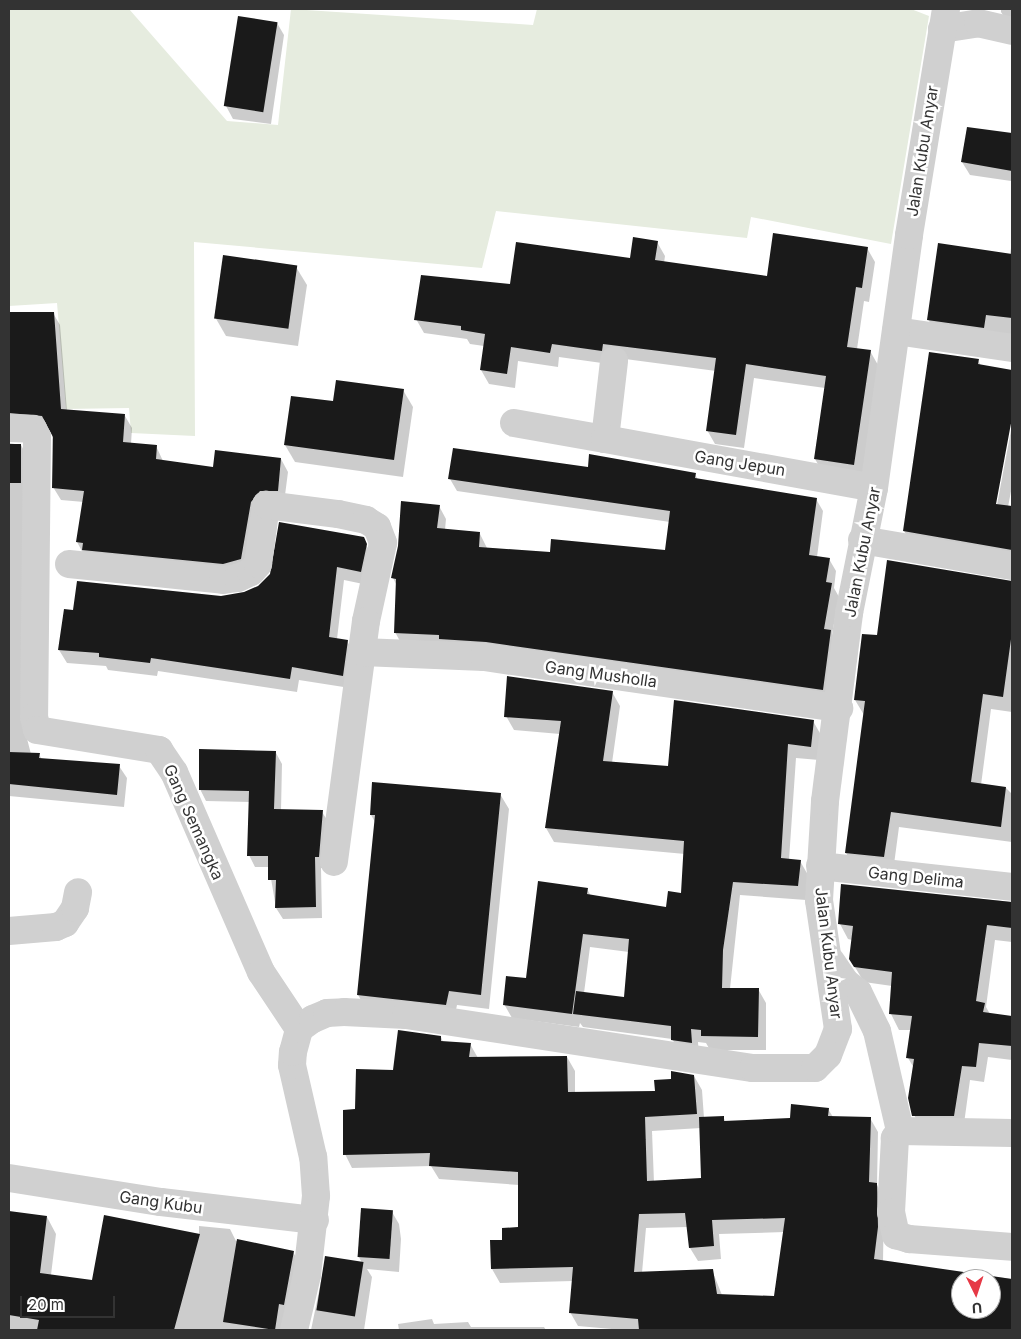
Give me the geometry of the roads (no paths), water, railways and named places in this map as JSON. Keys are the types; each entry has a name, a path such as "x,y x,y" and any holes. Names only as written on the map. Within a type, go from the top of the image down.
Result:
{"street":[{"path":"944,19 978,23 1012,31"},
{"name":"Jalan Kubu Anyar","path":"299,1029 327,1013 406,1015 724,1064 807,1069 816,1068 828,1055 838,1029 836,998 827,956 819,900 825,801 849,614 862,540 874,488 944,19"},
{"path":"896,331 1012,348"},
{"path":"605,439 614,361"},
{"name":"Gang Jepun","path":"514,423 874,488"},
{"name":"Gang Semangka","path":"9,428 33,429 36,432 34,717 37,730 159,750 174,772 261,972 299,1029"},
{"path":"69,564 224,580 251,572 258,564 266,505 366,520 377,527 383,543 362,652 334,862"},
{"path":"862,540 1012,566"},
{"name":"Gang Musholla","path":"362,652 484,657 838,708"},
{"name":"Gang Delima","path":"820,866 1012,887"},
{"path":"9,931 65,923 75,908 78,892"},
{"path":"827,956 867,1006 877,1031 900,1131 895,1138 890,1212 896,1235 909,1240 1012,1248"},
{"path":"294,1330 315,1220 313,1157 292,1065 299,1029"},
{"path":"900,1131 1012,1133"},
{"name":"Gang Kubu","path":"9,1178 161,1202 315,1220"}]}
